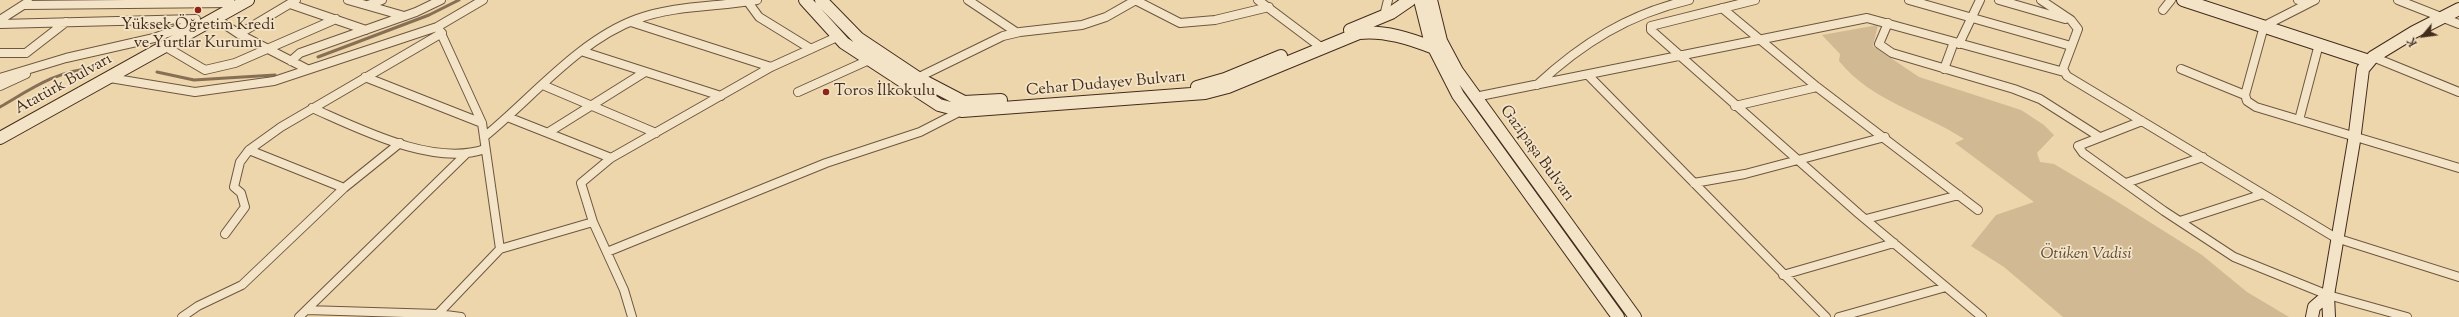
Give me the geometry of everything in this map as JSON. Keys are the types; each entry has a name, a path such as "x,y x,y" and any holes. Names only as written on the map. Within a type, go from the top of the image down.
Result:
{"street":[{"path":"0,20 30,0"},
{"name":"Atatürk Bulvarı","path":"0,138 248,0"},
{"path":"348,0 404,16"},
{"path":"368,5 382,0"},
{"path":"291,61 300,53 404,16 441,0"},
{"path":"225,234 245,207 240,193 234,187 240,162 249,150 281,127 365,77 483,0"},
{"path":"484,137 510,118 584,52 611,31 657,13 757,0"},
{"name":"Cehar Dudayev Bulvarı","path":"805,0 837,36 869,60 939,105 962,111 1205,93 1228,87 1384,16 1410,0"},
{"name":"Cehar Dudayev Bulvarı","path":"821,0 858,38 918,78 964,102 1199,86 1225,79 1318,45 1367,32 1414,39 1434,48"},
{"path":"968,0 1010,26 1016,32"},
{"path":"905,84 1016,32 1072,28 1093,23 1136,0 1180,23 1215,20 1269,7"},
{"path":"1258,0 1318,45"},
{"path":"1384,16 1388,0"},
{"name":"Gazipaşa Bulvarı","path":"1420,0 1434,48 1458,95 1618,317"},
{"name":"Gazipaşa Bulvarı","path":"1431,0 1441,41 1457,71 1634,317"},
{"path":"1537,85 1558,64 1593,37 1628,18 1673,3 1689,0"},
{"path":"1748,0 1651,26 1651,30 1734,106 1800,160 1866,219 1982,317"},
{"path":"1909,0 2071,46"},
{"path":"1944,69 1980,0"},
{"path":"1999,0 2071,20"},
{"path":"2040,0 2071,20 2078,29 2063,69 2064,72"},
{"path":"2163,10 2171,0"},
{"path":"2183,0 2319,44 2371,59 2459,92"},
{"path":"2298,0 2312,2"},
{"path":"2398,0 2459,24"},
{"path":"24,5 234,2"},
{"name":"Atatürk Bulvarı","path":"0,129 234,2"},
{"path":"239,34 293,2 336,20 366,30"},
{"path":"748,2 759,17 811,49"},
{"path":"2312,2 2264,26 2245,95 2247,101 2256,106 2299,120 2459,168"},
{"path":"1722,8 1817,87 1885,137 1978,210"},
{"path":"2329,317 2328,295 2336,238 2355,136 2360,84 2363,69 2371,59 2414,32 2459,10"},
{"path":"215,18 239,34 307,69"},
{"path":"1475,97 1867,18 2064,72 2067,76 2086,89 2203,157 2336,238 2459,277"},
{"path":"0,24 199,20"},
{"path":"0,78 66,58 154,38 199,20"},
{"path":"166,47 205,70 235,63 336,20"},
{"path":"0,54 26,53 66,22"},
{"path":"631,22 771,67"},
{"path":"1888,23 1879,44 1881,47 1892,53 2040,99 2098,136"},
{"path":"110,78 195,92 241,87 274,81 307,69 439,30"},
{"path":"439,30 482,123 500,249"},
{"path":"632,317 624,290 593,222 581,183 611,158 771,67 837,36"},
{"path":"2299,120 2319,44"},
{"path":"584,52 721,96"},
{"path":"798,92 869,60"},
{"path":"0,86 39,67"},
{"path":"2181,69 2202,80 2245,95"},
{"path":"549,132 645,72"},
{"path":"1588,75 1783,275 1826,317"},
{"path":"365,77 482,123"},
{"path":"545,86 656,133"},
{"path":"1734,106 1817,87"},
{"path":"607,252 732,203 826,163 920,132 962,111 975,102"},
{"path":"312,108 383,139 466,154 485,149"},
{"path":"510,118 549,132 611,158"},
{"path":"2142,121 2098,136 2078,146 2083,153 2180,221 2234,256 2328,295 2407,317"},
{"path":"1694,183 1745,174 1885,137"},
{"path":"182,317 198,306 242,285 344,188 400,143"},
{"path":"249,150 344,188"},
{"path":"299,317 466,154"},
{"path":"2126,183 2203,157"},
{"path":"2180,221 2263,194"},
{"path":"1866,219 1959,195"},
{"path":"437,315 500,249 593,222"},
{"path":"1783,275 1894,243"},
{"path":"1839,317 1946,287"},
{"path":"2312,317 2314,307 2328,295"},
{"path":"307,310 461,317"}],"green space":[{"name":"Ötüken Vadisi","path":"1878,25 1873,46 1919,77 2021,110 2044,125 2054,135 2037,153 2040,162 2054,164 2113,199 2202,255 2247,292 2289,317 2063,317 2004,267 1971,246 1996,215 2034,202 1955,143 1964,139 1932,121 1882,97 1867,87 1852,75 1839,61 1840,54 1822,35"}],"waterway":[{"path":"318,57 429,15 459,0"},
{"path":"0,107 43,82 66,73 91,69"},
{"path":"157,72 194,80 275,75"}],"place":[{"name":"Yüksek Öğretim Kredi ve Yurtlar Kurumu","path":"198,10"},
{"name":"Toros İlkokulu","path":"826,92"}]}
